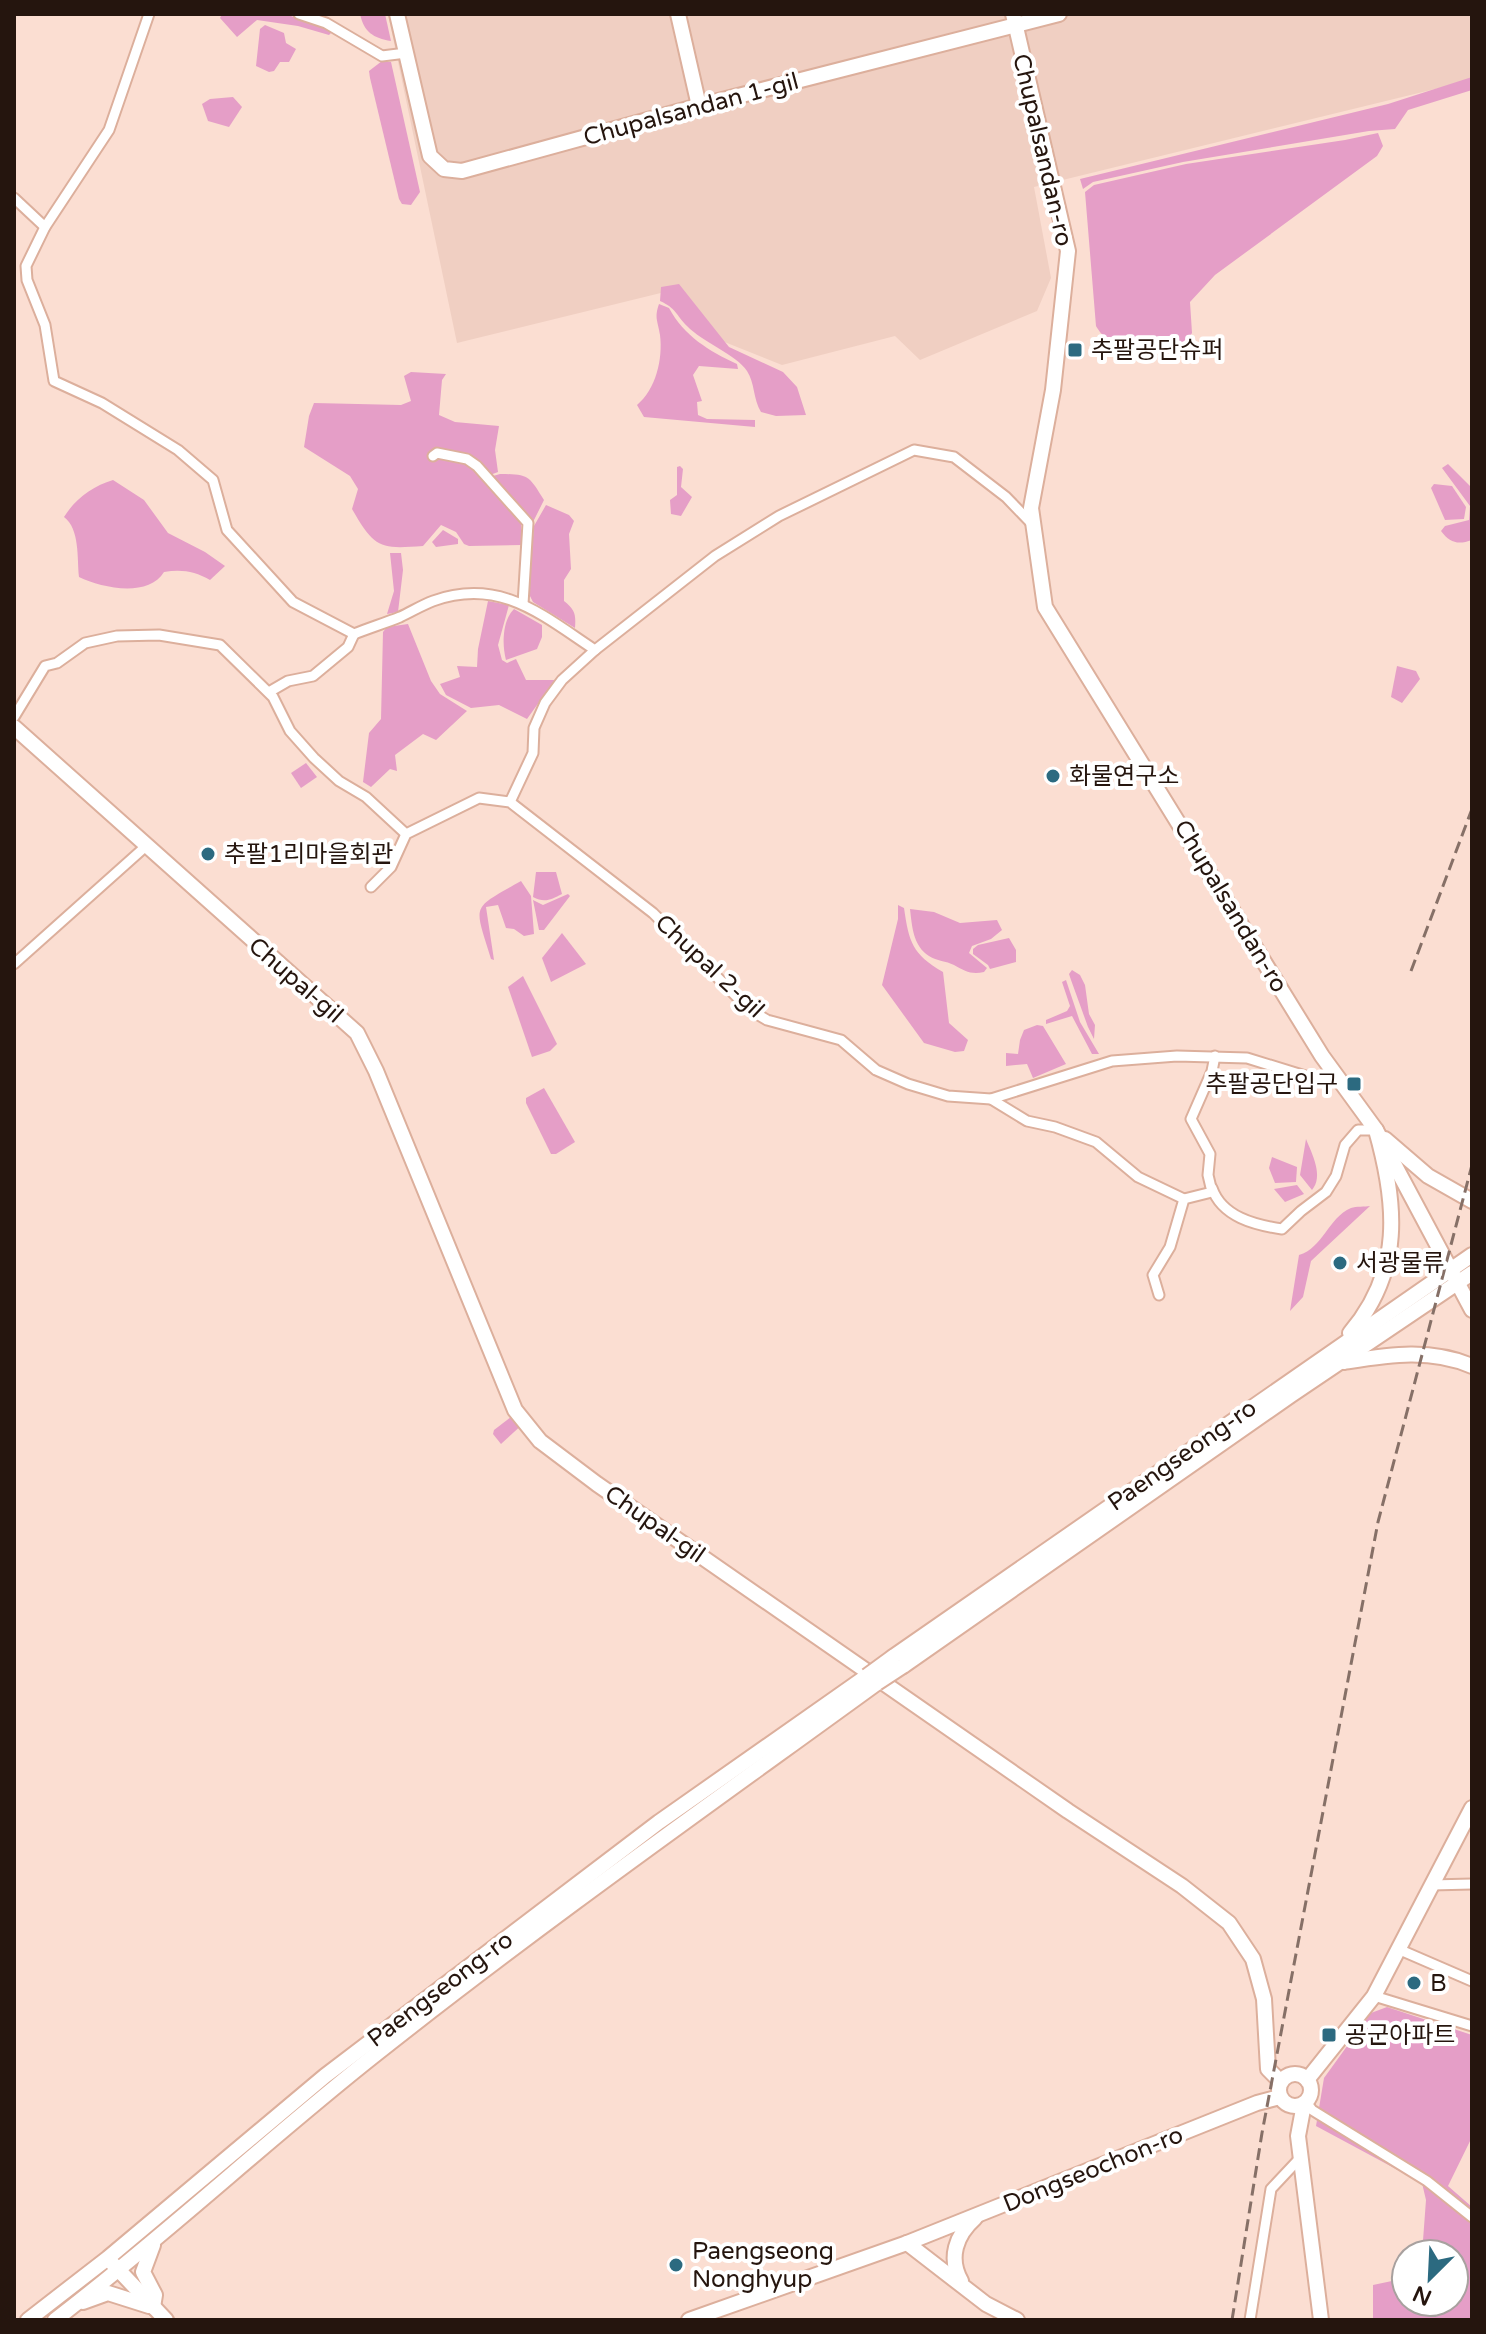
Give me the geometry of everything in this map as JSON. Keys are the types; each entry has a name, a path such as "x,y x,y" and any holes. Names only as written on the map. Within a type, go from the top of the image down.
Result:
{"main road":[{"name":"Chupalsandan 1-gil","path":"397,14 430,156 444,169 462,171 1014,19 1059,14"},
{"path":"678,14 699,106"},
{"name":"Chupalsandan-ro","path":"1014,19 1068,251 1053,390 1031,508 1045,607 1337,1076 1376,1130 1472,1310"},
{"name":"Chupal-gil","path":"14,727 357,1033 376,1071 515,1410 540,1441 730,1577 1182,1886 1229,1923 1253,1959 1264,1999 1268,2069 1281,2090"},
{"path":"1376,1130 1428,1176 1472,1201"},
{"path":"1339,1346 1376,1296 1390,1249 1391,1198 1376,1130"},
{"name":"Paengseong-ro","path":"898,1662 1340,1363 1453,1278 1472,1255"},
{"name":"Paengseong-ro","path":"898,1662 1339,1346 1453,1278 1472,1273"},
{"path":"1340,1363 1417,1353 1442,1356 1472,1366"},
{"path":"872,1680 898,1662"},
{"name":"Paengseong-ro","path":"55,2320 155,2241 386,2046 872,1680"},
{"name":"Paengseong-ro","path":"28,2320 108,2258 325,2076 659,1822 872,1680"},
{"path":"1307,2080 1374,1996 1472,1808"},
{"path":"1305,2103 1290,2106 1281,2090 1286,2076 1295,2074 1307,2080 1312,2089 1305,2103 1298,2136 1321,2320"},
{"name":"Dongseochon-ro","path":"689,2320 907,2243 1257,2103 1281,2090"},
{"path":"966,2288 954,2268 955,2251 970,2222 978,2215"},
{"path":"153,2307 155,2295 143,2272 155,2241"},
{"path":"907,2243 986,2304 1017,2320"},
{"path":"108,2258 166,2320"},
{"path":"81,2300 85,2303 102,2293 115,2294 153,2307"}],"street":[{"path":"149,14 109,130 45,227 26,266 27,280 45,325 54,381 102,403 178,450 202,470 213,480 227,530 293,602 354,634"},
{"path":"299,14 326,23 382,56 406,53"},
{"path":"14,198 45,227"},
{"path":"371,887 391,867 406,834 479,798 510,802 533,753 534,728 545,703 562,680 595,650 715,556 779,516 914,450 954,457 1006,497 1033,525"},
{"path":"433,456 437,453 467,459 477,466 528,523 523,604"},
{"path":"269,692 288,681 313,676 348,647 354,634 433,601 469,592 498,594 523,604 595,650"},
{"path":"14,717 45,666 57,663 85,643 117,636 159,635 220,645 269,692 290,731 314,758 339,781 366,797 406,834"},
{"name":"Chupal 2-gil","path":"510,802 653,913 750,1010 767,1020 841,1040 876,1070 908,1084 948,1096 991,1099 1112,1061 1215,1056 1247,1058 1312,1078 1337,1076"},
{"path":"14,964 145,847"},
{"path":"1215,1056 1201,1102 1191,1119 1210,1154 1208,1175 1215,1197 1226,1209 1257,1225 1282,1229 1326,1192 1336,1176 1345,1145 1358,1130 1376,1130"},
{"path":"991,1099 1027,1121 1055,1127 1096,1142 1138,1177 1184,1199 1212,1192 1211,1185"},
{"path":"1159,1295 1153,1275 1170,1247 1184,1199"},
{"path":"1431,1885 1472,1884"},
{"path":"1398,1949 1472,1981"},
{"path":"1374,1996 1469,2026 1472,2015"},
{"path":"1305,2103 1427,2181 1472,2217"},
{"path":"1250,2320 1271,2189 1301,2157"}],"shaded area":[{"path":"222,14 285,14 327,28 331,33 257,20 237,37 220,18"},
{"path":"360,14 385,14 391,41 370,33"},
{"path":"388,14 1472,14 1472,80 1034,187 1051,278 1037,311 920,360 895,336 782,365 722,341 677,289 457,343"},
{"path":"265,25 284,33 286,43 296,49 289,62 280,62 274,71 269,72 256,66 260,29"},
{"path":"382,61 391,62 420,192 411,205 402,204 399,199 370,78 369,71"},
{"path":"1472,77 1472,90 1408,110 1395,129 1183,162 1093,182 1083,189 1080,179 1388,104"},
{"path":"233,97 242,107 229,127 208,121 202,104 210,99"},
{"path":"1378,133 1383,146 1377,156 1215,275 1190,302 1192,333 1184,346 1121,342 1111,340 1098,330 1085,192 1094,185 1186,164"},
{"path":"679,284 729,347 783,372 797,387 806,415 776,416 761,412 750,376 742,365 693,332 673,309 660,301 661,287"},
{"path":"659,304 669,308 682,327 698,342 737,364 738,369 699,366 693,375 702,401 697,402 698,415 707,419 755,420 755,427 644,417 637,405 649,391 659,363"},
{"path":"411,372 446,374 442,380 439,415 455,422 499,426 495,450 498,472 490,475 488,481 521,524 521,545 469,546 456,532 441,525 423,546 380,544 367,532 352,509 358,489 350,476 304,447 314,403 401,405 411,401 404,376"},
{"path":"1448,464 1472,488 1472,540 1467,542 1458,543 1441,531 1445,526 1469,520 1470,506 1442,468"},
{"path":"677,467 683,469 681,487 692,497 681,516 671,514 670,500 677,495"},
{"path":"493,476 523,476 535,486 544,500 533,522"},
{"path":"113,480 144,500 168,533 225,566 210,580 193,573 170,571 136,588 100,585 79,577 75,536 64,517 85,494"},
{"path":"1434,484 1452,486 1466,507 1464,519 1445,520 1431,488"},
{"path":"546,505 569,515 574,521 569,534 571,569 564,580 564,601 574,613 575,628 533,602 528,592 534,526"},
{"path":"443,530 458,539 458,544 436,547 432,542"},
{"path":"390,553 401,553 403,570 398,612 387,614 394,591"},
{"path":"488,601 509,605 498,645 502,660 507,663 516,659 526,680 555,680 527,719 499,705 471,708 446,695 440,684 460,677 457,666 477,667"},
{"path":"514,609 542,625 542,637 537,649 506,660 504,633"},
{"path":"408,624 431,681 440,694 467,711 436,740 423,734 395,755 397,771 390,769 371,787 363,782 369,733 381,719 383,632 387,627"},
{"path":"1397,666 1416,671 1420,679 1402,703 1391,697"},
{"path":"306,763 317,777 301,788 291,773"},
{"path":"536,872 556,872 562,894 548,900 533,897"},
{"path":"521,881 531,896 534,934 524,936 506,928 498,905 486,907 494,960 491,959 481,927 480,910 492,898"},
{"path":"568,894 570,896 544,930 539,930 533,900 543,905"},
{"path":"898,905 904,908 908,930 918,953 943,972 949,1023 968,1040 964,1051 955,1052 924,1043 882,985 898,919"},
{"path":"910,909 934,912 960,923 997,920 1002,930 991,939 972,946 969,953 987,968 984,972 968,972 924,952 914,935"},
{"path":"562,933 586,964 551,982 542,958"},
{"path":"1009,938 1016,950 1016,962 990,969 973,954 973,949 978,945"},
{"path":"1072,970 1080,975 1085,985 1089,1014 1095,1025 1094,1039 1069,974"},
{"path":"523,976 557,1044 550,1051 532,1057 508,987"},
{"path":"1066,980 1080,1022 1099,1054 1092,1054 1072,1016 1046,1024 1046,1020 1067,1011 1070,1006 1062,982"},
{"path":"1043,1026 1066,1064 1033,1078 1027,1064 1006,1066 1006,1053 1018,1054 1024,1030"},
{"path":"544,1088 575,1142 556,1154 551,1154 526,1103 526,1098"},
{"path":"1306,1139 1317,1172 1312,1190 1300,1175"},
{"path":"1272,1157 1297,1167 1296,1182 1275,1183 1269,1168"},
{"path":"1297,1185 1304,1194 1285,1202 1274,1189"},
{"path":"1370,1206 1311,1261 1303,1297 1290,1311 1299,1255 1314,1246 1343,1213 1353,1207"},
{"path":"516,1413 524,1423 501,1444 493,1434 494,1430"},
{"path":"1387,2007 1472,2035 1472,2137 1448,2186 1472,2207 1472,2320 1373,2320 1373,2285 1390,2281 1390,2318 1470,2318 1470,2238 1423,2238 1426,2200 1422,2183 1316,2126 1324,2078 1371,2013"}],"railway":[{"path":"1411,971 1472,809"},
{"path":"1232,2320 1262,2133 1378,1522 1472,1165"}],"place":[{"name":"추팔공단슈퍼","path":"1075,350"},
{"name":"화물연구소","path":"1053,776"},
{"name":"추팔1리마을회관","path":"208,854"},
{"name":"추팔공단입구","path":"1354,1084"},
{"name":"서광물류","path":"1340,1263"},
{"name":"B","path":"1414,1983"},
{"name":"공군아파트","path":"1329,2035"},
{"name":"Paengseong Nonghyup","path":"676,2265"}]}
